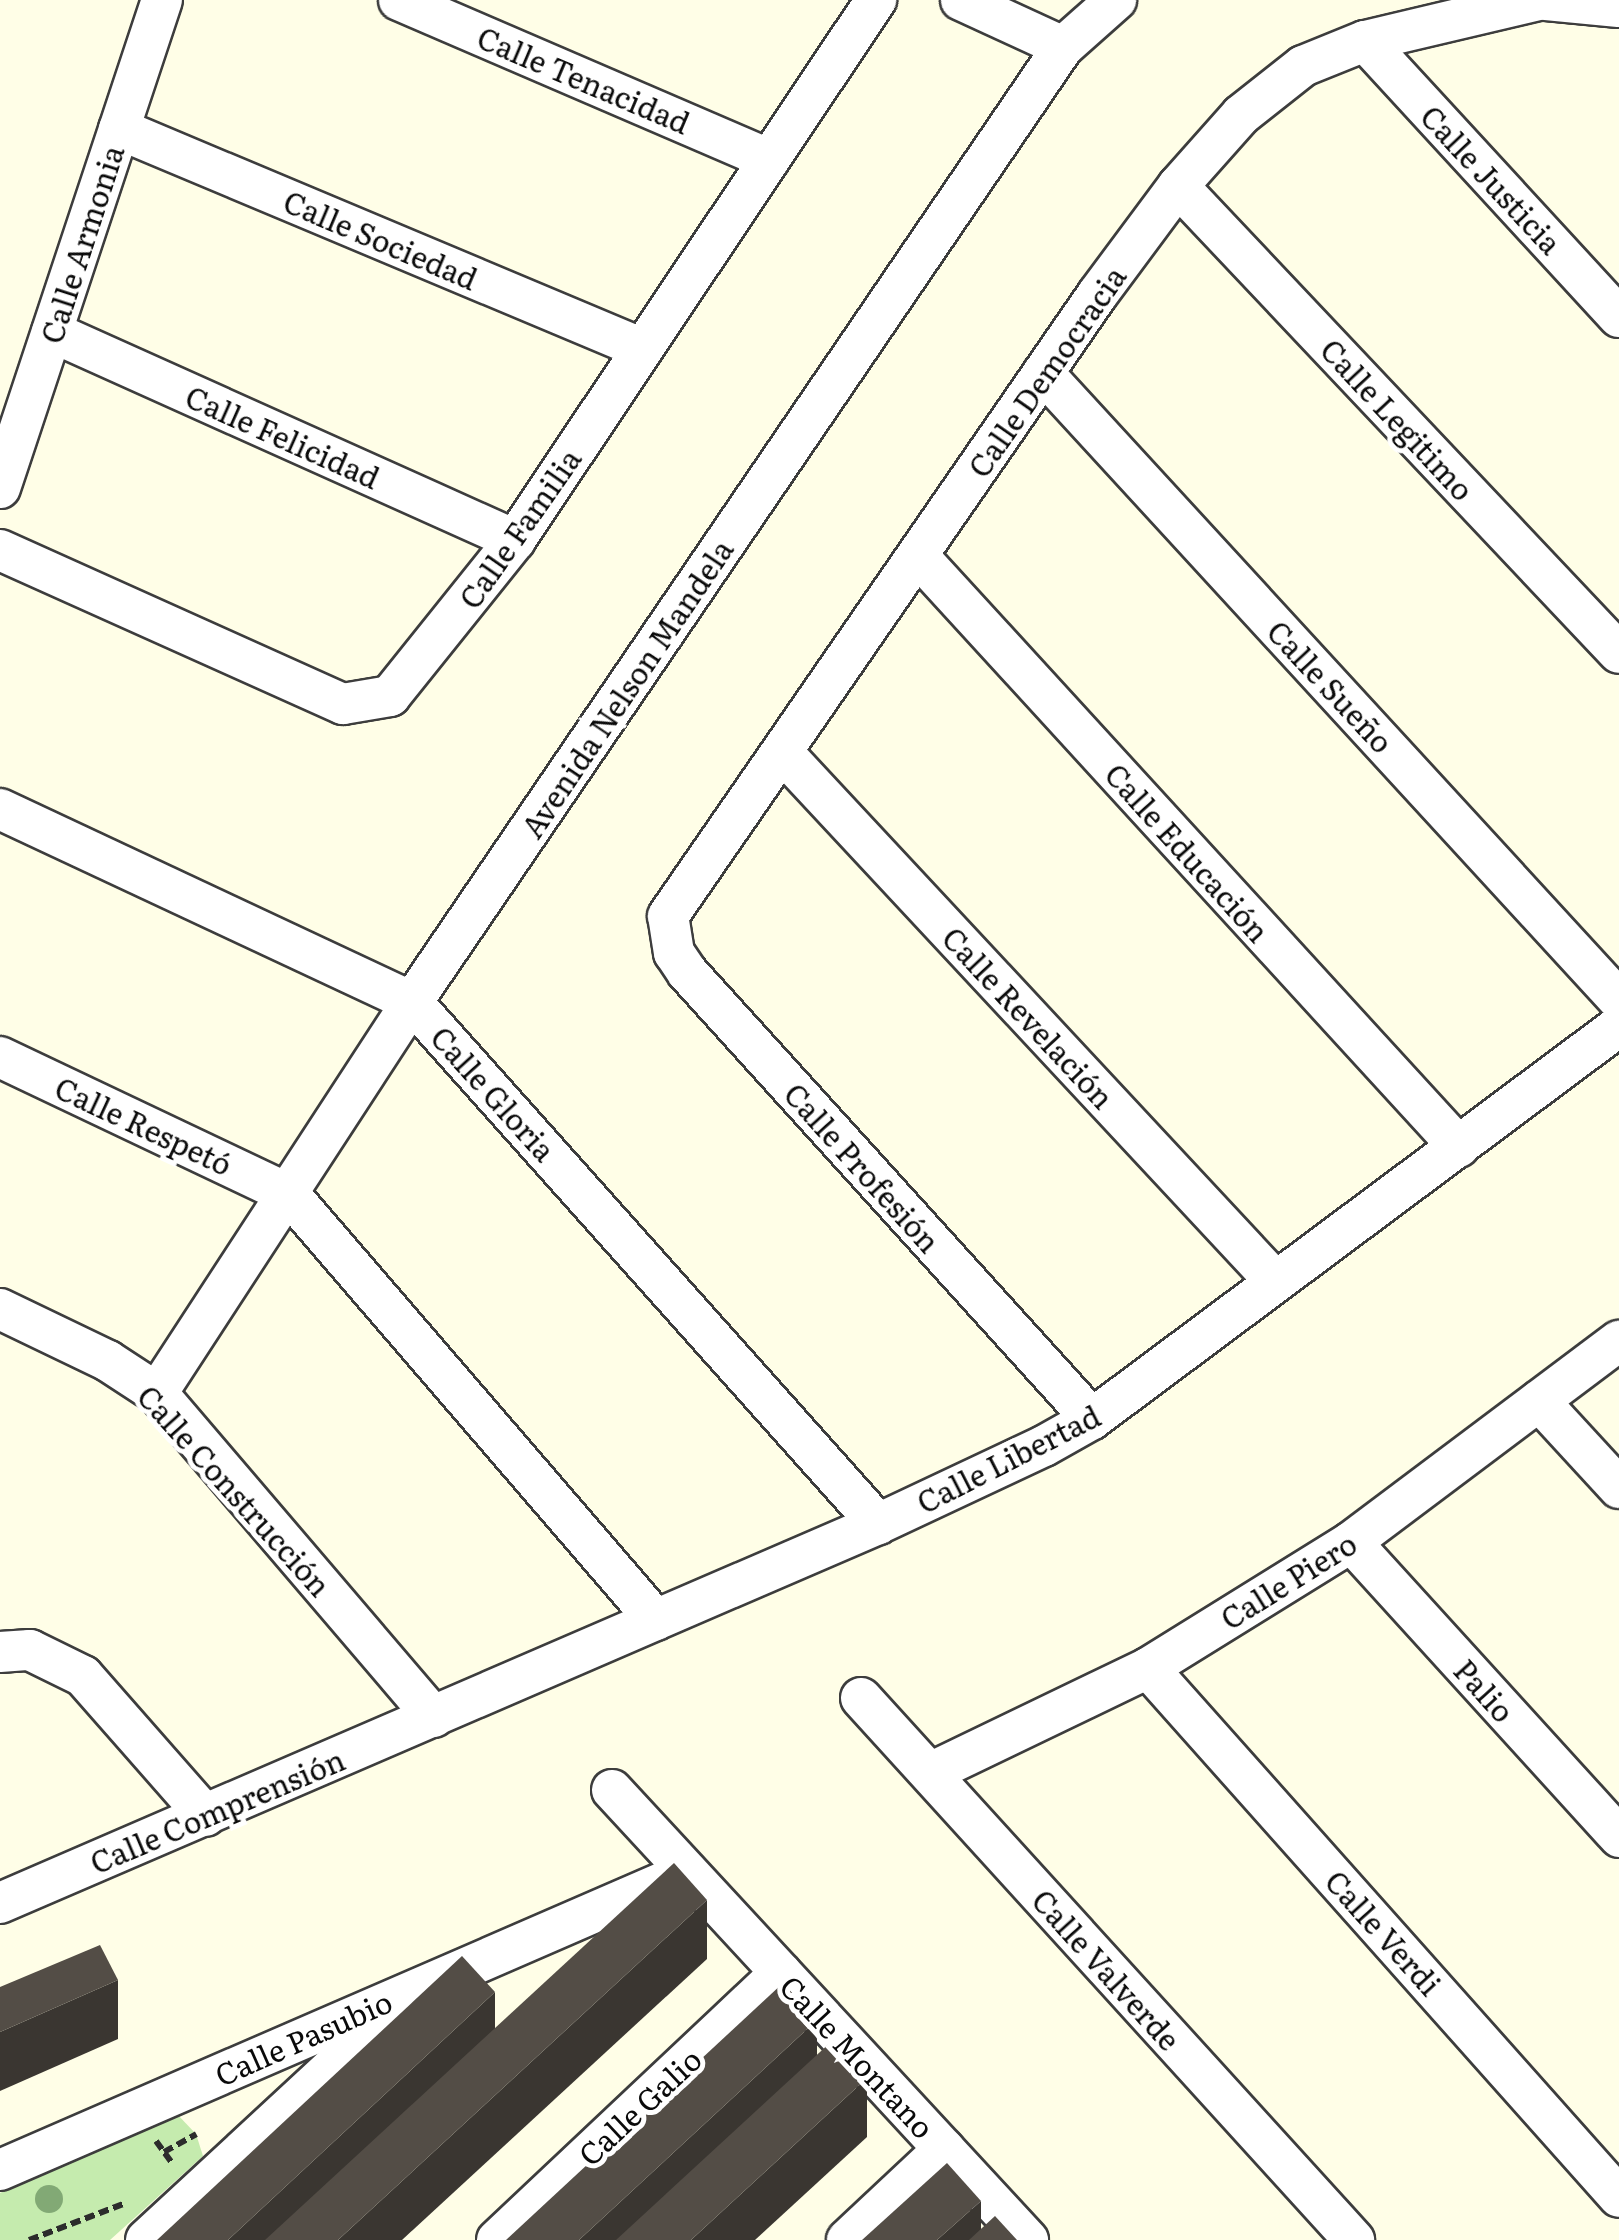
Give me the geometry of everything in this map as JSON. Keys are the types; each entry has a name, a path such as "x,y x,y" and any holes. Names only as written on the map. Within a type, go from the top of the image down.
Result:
{"street":[{"name":"Calle Armonia","path":"0,488 162,0"},
{"name":"Calle Tenacidad","path":"399,0 770,158"},
{"name":"Calle Familia","path":"0,550 357,706 390,696 409,680 514,540 876,0"},
{"path":"961,0 1064,47"},
{"name":"Avenida Nelson Mandela","path":"156,1394 412,1002 1064,47 1116,0"},
{"name":"Calle Democracia","path":"675,900 1043,373 1178,186 1241,115 1303,66 1366,41 1538,0"},
{"path":"1546,0 1619,7"},
{"name":"Calle Justicia","path":"1366,41 1619,317"},
{"name":"Calle Sociedad","path":"119,130 643,349"},
{"name":"Calle Legitimo","path":"1178,186 1619,653"},
{"name":"Calle Felicidad","path":"52,332 514,540"},
{"name":"Calle Sueño","path":"1043,373 1619,1000"},
{"name":"Calle Educación","path":"918,556 1458,1147"},
{"name":"Calle Revelación","path":"782,752 1276,1281"},
{"name":"Calle Gloria","path":"0,810 412,1002 878,1524"},
{"name":"Calle Profesión","path":"675,900 668,934 687,972 1092,1420"},
{"name":"Calle Libertad","path":"434,1717 878,1524 1092,1420 1619,1026"},
{"name":"Calle Respetó","path":"0,1057 289,1194"},
{"path":"289,1194 656,1620"},
{"name":"Calle Construcción","path":"0,1309 108,1360 156,1394 434,1717"},
{"name":"Calle Piero","path":"930,1773 1148,1668 1351,1542 1619,1341"},
{"path":"1539,1401 1619,1488"},
{"name":"Palio","path":"1351,1542 1619,1838"},
{"path":"0,1652 30,1650 83,1676 206,1816"},
{"name":"Calle Verdi","path":"1148,1668 1619,2197"},
{"name":"Calle Valverde","path":"860,1698 1354,2240"},
{"name":"Calle Comprensión","path":"0,1903 434,1717"},
{"name":"Calle Montano","path":"612,1790 1028,2240"},
{"path":"424,1983 687,1872"},
{"name":"Calle Galio","path":"497,2240 781,1972"},
{"name":"Calle Pasubio","path":"0,2170 424,1983"},
{"name":"Calle Pasubio","path":"134,2216 424,1983"},
{"path":"847,2240 944,2149"}],"path":[{"path":"164,2152 196,2134"},
{"path":"152,2135 176,2168 162,2181"},
{"path":"30,2240 134,2216"}],"green space":[{"path":"176,2113 196,2134 203,2156 110,2240 0,2240 0,2193"}],"building":[{"path":"674,1863 707,1900 338,2240 265,2240"},
{"path":"100,1945 118,1980 0,2032 0,1987"},
{"path":"462,1956 495,1992 228,2240 157,2240"},
{"path":"783,1983 817,2020 579,2240 506,2240"},
{"path":"833,2040 867,2078 691,2240 616,2240"},
{"path":"947,2163 981,2201 937,2240 862,2240"},
{"path":"995,2216 1017,2240 969,2240"}]}
